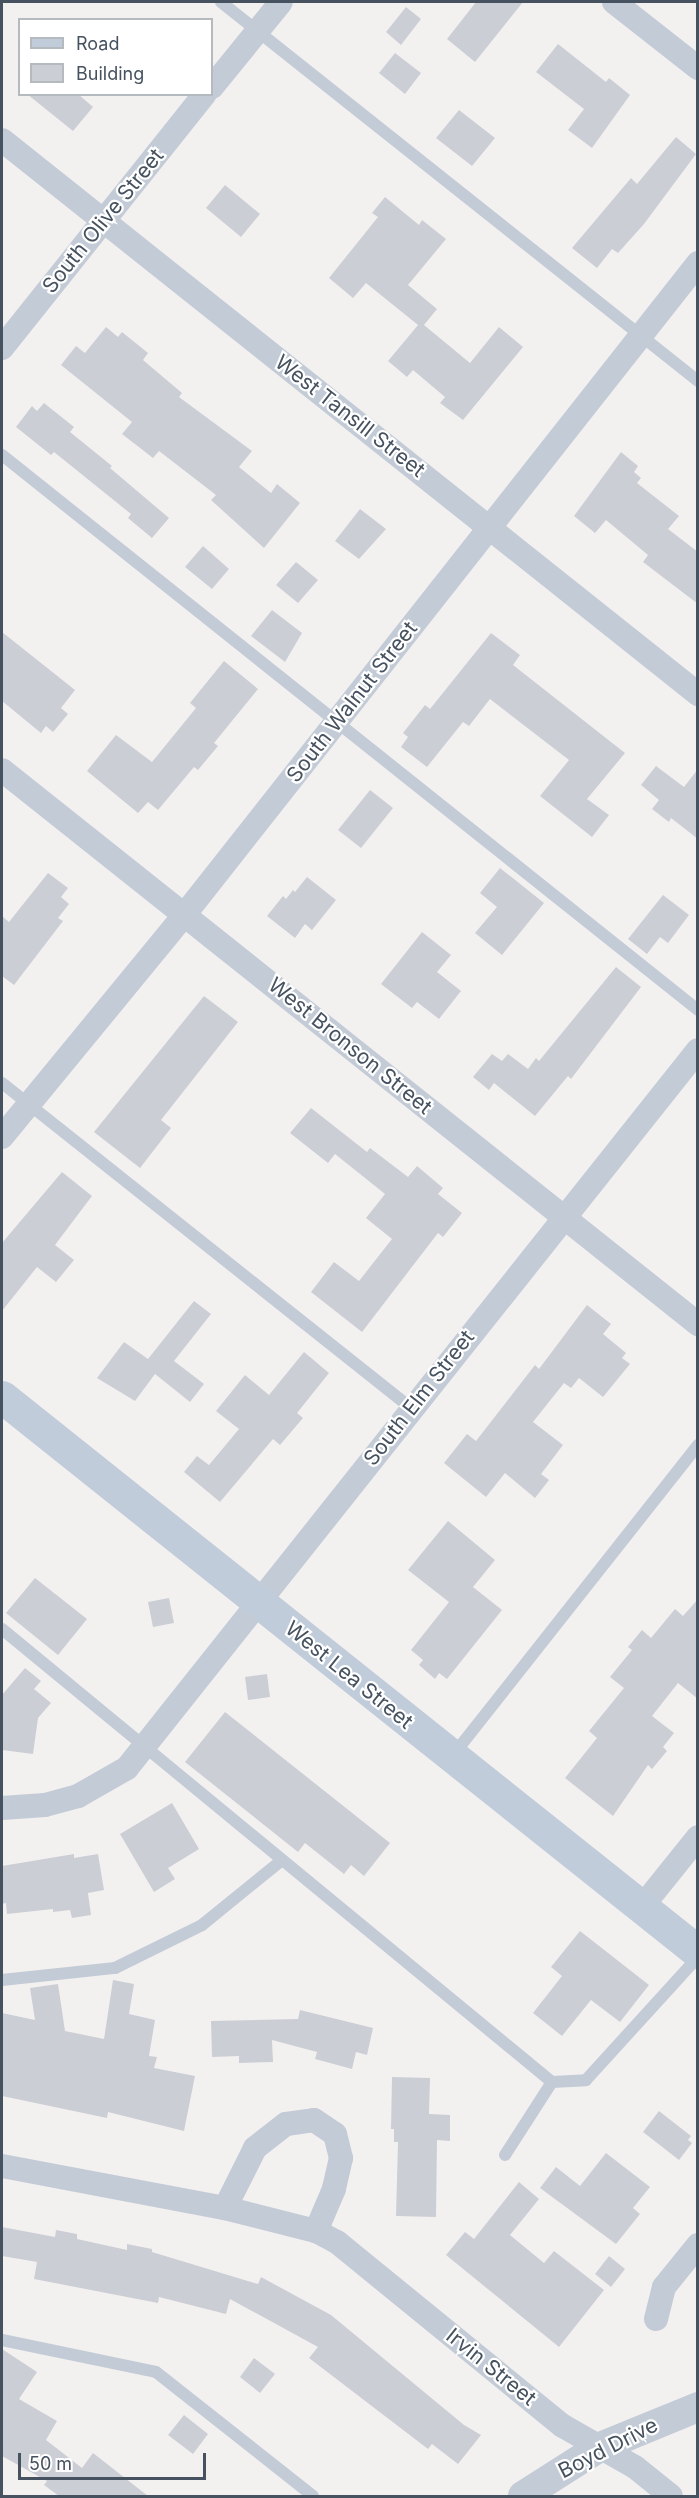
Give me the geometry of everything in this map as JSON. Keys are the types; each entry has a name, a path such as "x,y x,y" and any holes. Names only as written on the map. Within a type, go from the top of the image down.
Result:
{"main road":[{"name":"West Lea Street","path":"2,1396 451,1758 698,1952"}],"street":[{"path":"213,86 280,2"},
{"path":"614,2 698,68"},
{"name":"South Olive Street","path":"2,348 203,96"},
{"name":"West Tansill Street","path":"2,140 698,693"},
{"name":"South Walnut Street","path":"2,1137 185,914 698,262"},
{"name":"West Bronson Street","path":"2,770 698,1324"},
{"name":"South Elm Street","path":"2,1808 45,1805 78,1796 127,1767 698,1050"},
{"path":"641,1908 698,1837"},
{"path":"225,2208 255,2148 286,2124 314,2120 335,2134 341,2158 334,2189 316,2231"},
{"name":"Irvin Street","path":"2,2166 225,2208 316,2231 337,2242 563,2426 635,2468 671,2496"},
{"path":"656,2319 664,2287 698,2245"},
{"name":"Boyd Drive","path":"523,2496 598,2448 698,2407"}],"lane":[{"path":"221,2 698,381"},
{"path":"2,455 698,1010"},
{"path":"2,1083 411,1408"},
{"path":"451,1758 698,1445"},
{"path":"2,1629 141,1748 282,1860 552,2082 586,2080 698,1957"},
{"path":"2,1980 115,1968 202,1924 282,1860"},
{"path":"505,2155 552,2082"},
{"path":"2,2340 156,2372 313,2496"}],"building":[{"path":"476,2 523,2 475,62 447,39"},
{"path":"406,7 421,19 401,45 386,32"},
{"path":"558,44 606,82 609,78 630,95 592,148 568,130 584,109 536,72"},
{"path":"395,53 421,73 405,94 379,73"},
{"path":"29,96 80,96 93,107 73,131"},
{"path":"459,110 495,138 472,166 436,138"},
{"path":"676,137 696,154 644,224 618,253 612,249 597,268 572,248 631,178 637,184"},
{"path":"225,185 260,214 241,237 206,208"},
{"path":"385,197 419,225 422,220 446,239 408,285 437,309 424,325 470,363 499,327 523,347 463,420 440,403 445,397 413,370 407,377 388,361 418,325 366,283 353,298 329,278 378,217 372,213"},
{"path":"106,327 118,337 122,332 148,353 143,360 182,393 179,397 252,451 239,467 271,493 277,484 300,503 264,548 211,500 216,495 159,451 153,458 122,434 132,422 61,365 76,346 85,353"},
{"path":"44,403 74,427 70,432 112,466 110,468 169,518 152,538 128,518 131,514 54,452 51,455 16,427 32,406 37,411"},
{"path":"621,452 638,466 634,472 641,478 637,483 679,516 668,529 698,552 698,604 643,562 648,555 606,520 595,533 574,516"},
{"path":"360,509 386,529 359,559 335,541"},
{"path":"203,546 229,569 212,589 185,567"},
{"path":"296,562 318,580 298,603 276,585"},
{"path":"272,610 302,633 285,662 251,636"},
{"path":"2,632 75,690 61,708 68,714 53,732 46,726 41,733 2,701"},
{"path":"491,633 520,655 513,665 625,753 587,799 609,815 592,837 540,796 569,760 490,699 469,726 463,722 427,767 401,747 408,737 403,733 425,705 430,709"},
{"path":"224,661 258,689 214,743 218,746 198,770 194,767 158,810 148,802 138,813 87,771 116,735 152,762 196,708 190,703"},
{"path":"656,766 684,787 698,769 698,839 671,818 669,822 652,809 659,800 641,785"},
{"path":"370,790 393,808 361,848 338,830"},
{"path":"500,868 544,903 502,955 475,933 497,907 480,893"},
{"path":"48,873 68,888 61,897 69,904 58,918 63,921 14,985 2,976 2,916 9,922"},
{"path":"307,877 336,900 312,930 305,924 295,938 267,916 283,896 286,899 293,890 295,892"},
{"path":"663,895 689,915 668,943 660,937 647,954 628,939"},
{"path":"422,932 451,955 437,972 461,991 439,1019 417,1002 412,1008 381,984"},
{"path":"616,967 641,987 571,1079 568,1076 535,1116 494,1083 489,1090 473,1077 492,1054 502,1061 508,1054 528,1069 536,1058 539,1061"},
{"path":"204,996 238,1022 161,1120 171,1128 140,1168 94,1132"},
{"path":"311,1108 367,1152 370,1148 408,1177 417,1166 443,1188 438,1194 462,1213 443,1237 438,1233 362,1332 311,1292 334,1262 359,1281 392,1239 366,1218 385,1194 335,1154 328,1163 290,1133"},
{"path":"62,1172 92,1196 55,1245 74,1260 56,1282 37,1267 2,1311 2,1243"},
{"path":"194,1301 211,1314 174,1361 204,1384 190,1402 155,1374 135,1401 97,1378 124,1342 148,1359"},
{"path":"587,1305 611,1324 603,1334 626,1353 622,1358 630,1364 603,1397 579,1378 571,1388 564,1383 533,1422 563,1445 541,1474 549,1480 535,1498 505,1473 486,1497 444,1463 467,1434 476,1441 535,1365 539,1369"},
{"path":"304,1352 329,1373 297,1413 303,1418 280,1445 273,1439 220,1502 184,1472 197,1456 209,1465 239,1429 216,1411 245,1375 269,1395"},
{"path":"448,1521 495,1560 473,1587 502,1610 447,1679 439,1673 435,1679 419,1665 423,1660 411,1650 449,1602 408,1570"},
{"path":"35,1578 87,1619 58,1655 6,1613"},
{"path":"169,1598 174,1623 153,1627 148,1602"},
{"path":"698,1599 698,1699 678,1683 652,1716 674,1733 663,1747 667,1751 652,1769 648,1765 613,1816 565,1778 597,1738 589,1731 624,1688 610,1677 632,1650 628,1647 642,1630 651,1638 675,1609 683,1616"},
{"path":"25,1668 41,1681 34,1689 51,1703 38,1718 33,1754 2,1750 2,1695"},
{"path":"267,1674 270,1697 248,1700 245,1677"},
{"path":"225,1712 390,1843 364,1876 351,1865 344,1874 305,1843 298,1852 185,1762"},
{"path":"172,1803 199,1849 168,1868 175,1879 154,1892 120,1834"},
{"path":"74,1854 74,1858 98,1854 104,1890 88,1893 91,1915 72,1918 70,1910 53,1912 53,1909 7,1914 6,1903 2,1904 2,1866"},
{"path":"580,1931 649,1985 620,2022 591,2000 562,2036 533,2013 562,1976 551,1967"},
{"path":"113,1980 134,1984 129,2014 155,2020 149,2056 157,2057 154,2068 195,2076 184,2131 108,2112 107,2118 2,2096 2,2013 35,2020 30,1988 58,1984 65,2031 104,2039"},
{"path":"300,2010 373,2028 367,2055 356,2052 352,2069 315,2059 317,2052 272,2040 273,2062 239,2063 239,2056 212,2057 211,2021 298,2019"},
{"path":"392,2077 430,2078 429,2114 450,2115 450,2141 437,2140 436,2217 396,2216 398,2142 394,2142 394,2129 391,2129"},
{"path":"659,2111 691,2136 688,2140 692,2143 679,2160 643,2132"},
{"path":"606,2153 650,2187 633,2208 640,2214 616,2244 540,2188 556,2167 580,2186"},
{"path":"519,2182 539,2199 510,2235 544,2263 554,2251 604,2290 559,2347 446,2255 465,2232 474,2239"},
{"path":"2,2227 55,2237 56,2230 77,2234 77,2239 127,2250 127,2244 152,2249 152,2252 258,2284 261,2277 331,2315 464,2425 481,2435 458,2464 432,2444 428,2449 309,2358 318,2347 230,2299 226,2314 159,2297 158,2303 34,2279 37,2262 2,2256"},
{"path":"609,2256 625,2269 611,2287 595,2274"},
{"path":"2,2349 37,2372 19,2399 57,2421 46,2440 82,2468 93,2453 148,2496 59,2496 44,2485 47,2481 2,2456"},
{"path":"254,2358 275,2374 260,2393 240,2377"},
{"path":"184,2415 208,2434 193,2454 168,2435"}]}
